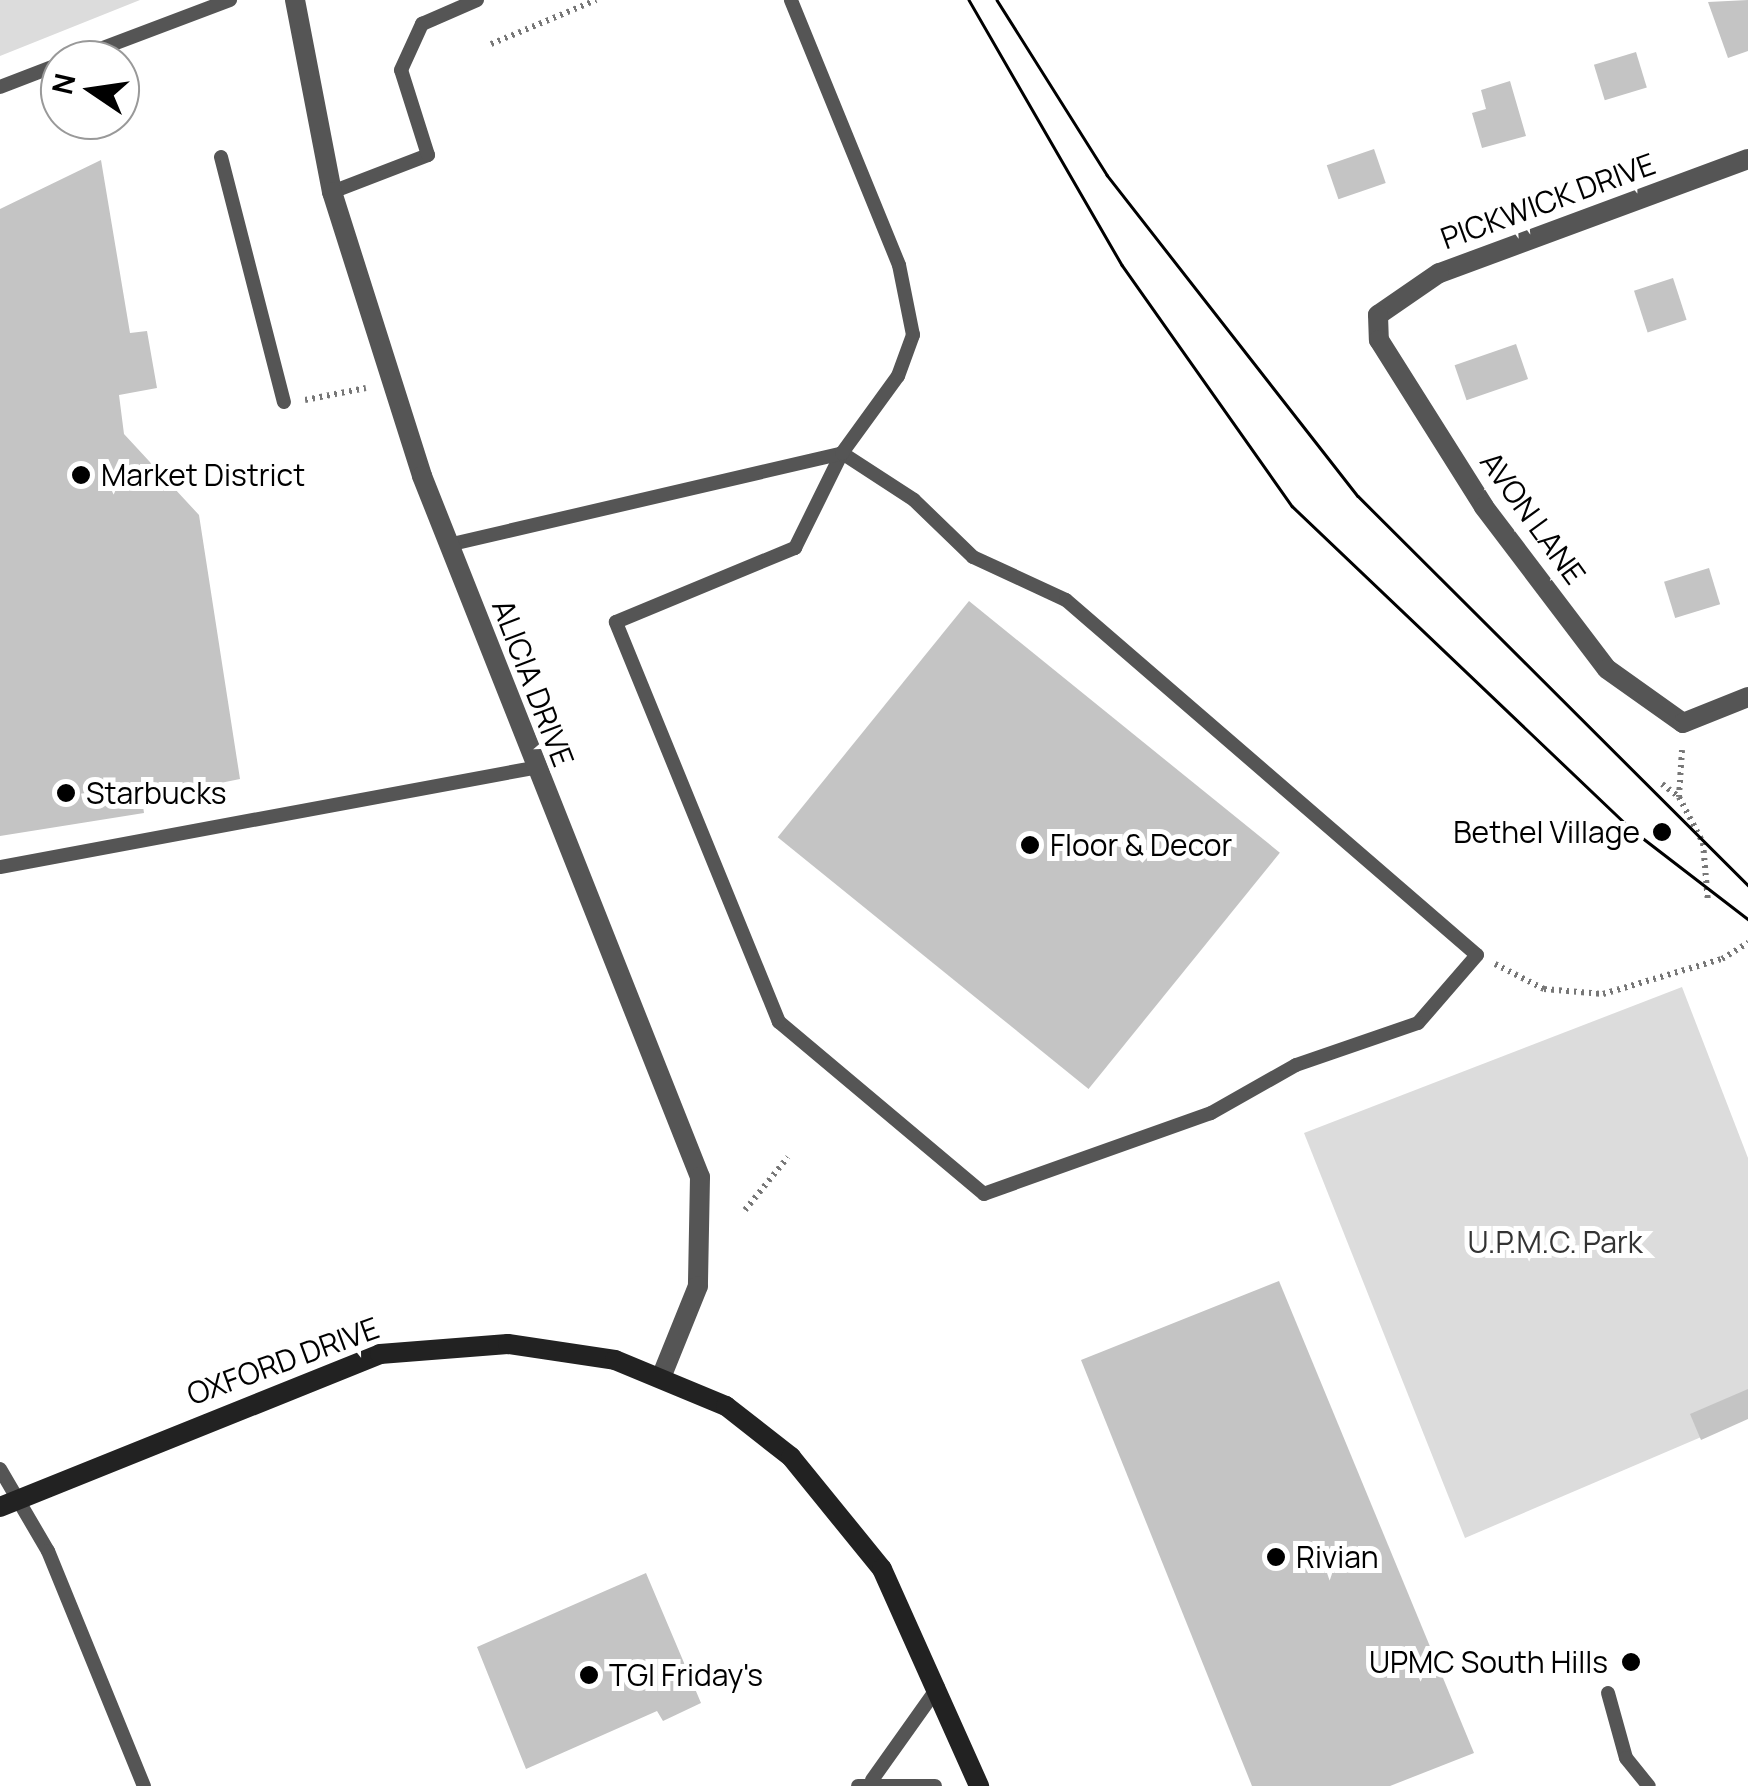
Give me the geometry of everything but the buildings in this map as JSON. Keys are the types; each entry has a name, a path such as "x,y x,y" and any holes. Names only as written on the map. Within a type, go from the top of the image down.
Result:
{"street":[{"name":"ALICIA DRIVE","path":"295,0 332,192 448,545 533,768 700,1177 698,1286 662,1374"},
{"name":"PICKWICK DRIVE","path":"1378,315 1439,273 1748,159"},
{"name":"AVON LANE","path":"1378,315 1379,340 1484,507 1607,669 1684,724"},
{"path":"1684,724 1748,697"},
{"name":"OXFORD DRIVE","path":"8,1503 380,1354 508,1344 662,1374 742,1416 792,1458 882,1569 938,1688 978,1786"}],"lane":[{"path":"124,40 230,0"},
{"path":"332,192 428,156 402,70 422,24 477,0"},
{"path":"448,545 842,453 914,500 973,557 1066,600 1476,954 1418,1023 1296,1065 1210,1113 984,1194 779,1022 616,622 795,548 842,453 898,376 914,336 899,265 790,0"},
{"path":"0,87 40,72"},
{"path":"221,157 284,402"},
{"path":"0,867 533,768"},
{"path":"0,1469 8,1503 48,1551 144,1786"},
{"path":"865,1783 938,1688"},
{"path":"1608,1693 1626,1758 1649,1786"},
{"path":"865,1783 936,1786"}],"path":[{"path":"491,44 596,0"},
{"path":"338,397 364,388"},
{"path":"1679,797 1684,724"},
{"path":"1662,784 1679,797 1703,843 1708,903"},
{"path":"1476,954 1544,989 1603,994 1722,959 1748,942"},
{"path":"745,1210 788,1156"}],"green space":[{"path":"0,0 140,0 40,40 0,56"},
{"name":"U.P.M.C. Park","path":"1682,987 1748,1158 1748,1417 1465,1538 1304,1133"}],"tram line":[{"path":"969,0 1122,265 1292,506 1631,829 1748,919"},
{"path":"997,0 1107,175 1358,496 1748,885"}],"place":[{"name":"Market District","path":"81,475"},
{"name":"Starbucks","path":"66,793"},
{"name":"Bethel Village","path":"1662,832"},
{"name":"Floor & Decor","path":"1030,845"},
{"name":"Rivian","path":"1276,1557"},
{"name":"UPMC South Hills","path":"1631,1662"},
{"name":"TGI Friday's","path":"589,1675"}]}
